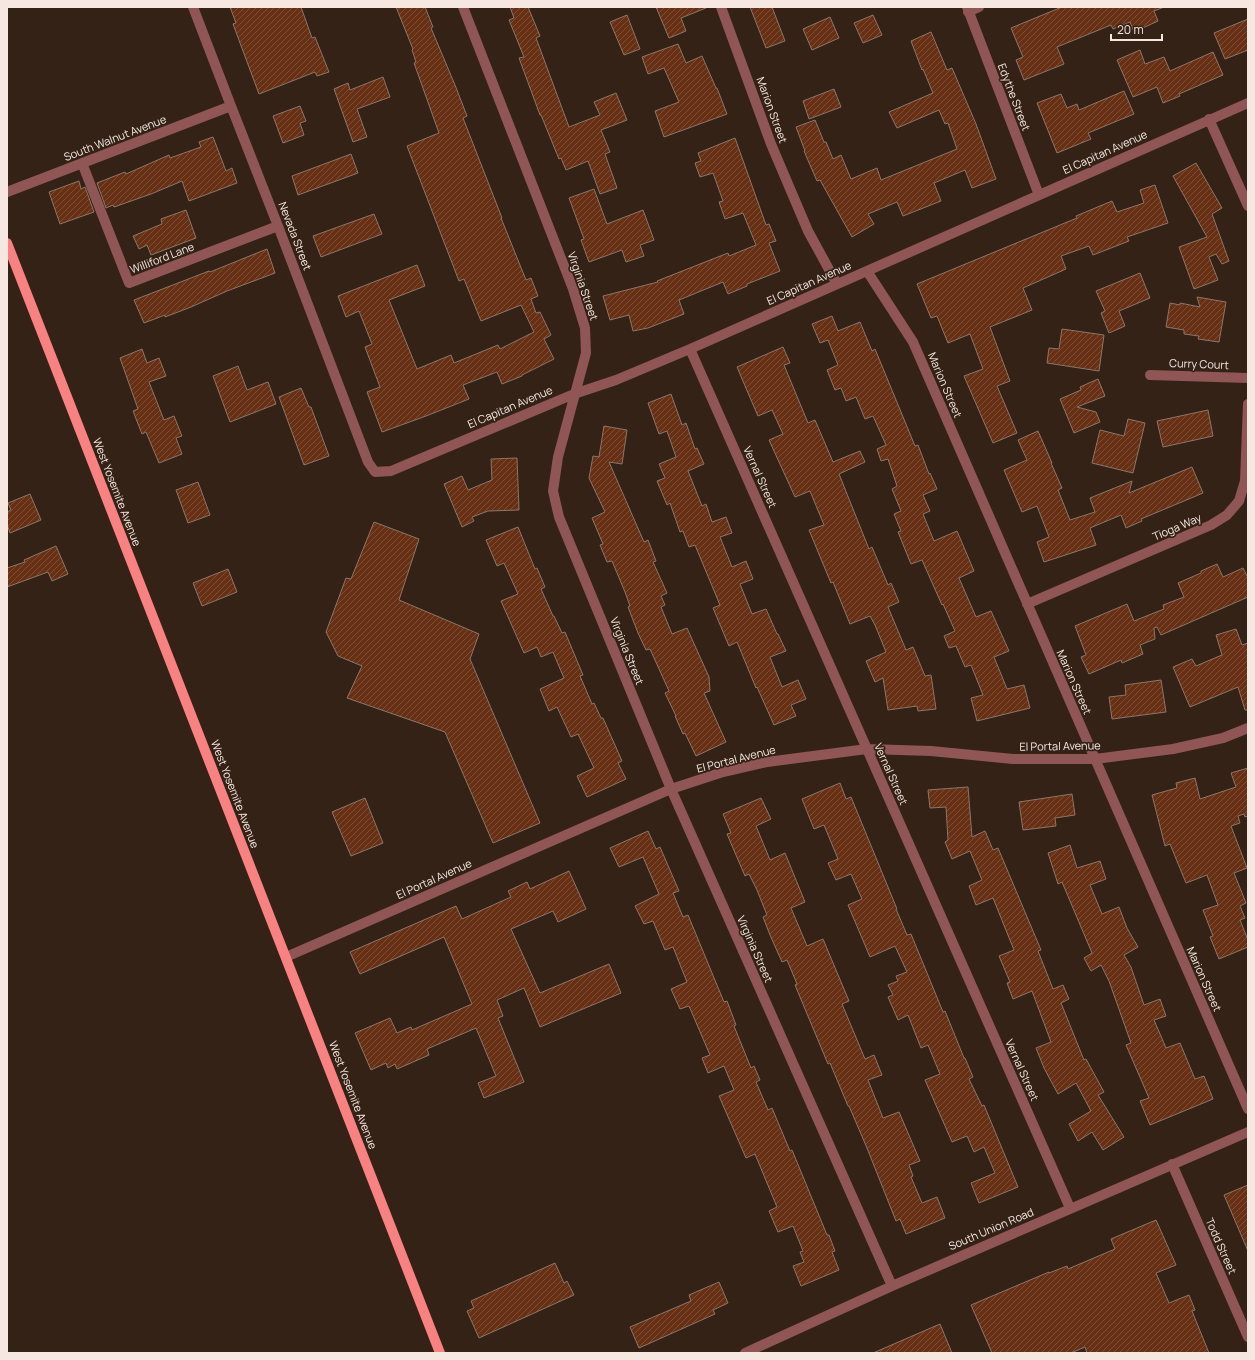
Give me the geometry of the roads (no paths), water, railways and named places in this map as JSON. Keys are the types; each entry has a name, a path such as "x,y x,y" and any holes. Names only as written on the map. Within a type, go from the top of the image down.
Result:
{"main road":[{"name":"West Yosemite Avenue","path":"7,243 440,1353"}],"street":[{"name":"Nevada Street","path":"193,7 368,462 375,472"},
{"name":"Virginia Street","path":"464,7 573,289 585,328 586,353 558,456 553,491 559,516 671,789 892,1286"},
{"name":"Marion Street","path":"721,7 771,144 808,231 837,284"},
{"path":"968,9 979,7"},
{"name":"Edythe Street","path":"968,9 1038,195"},
{"name":"El Capitan Avenue","path":"375,472 391,471 574,394 616,380 690,349 1248,102"},
{"name":"South Walnut Avenue","path":"7,192 231,106"},
{"path":"1210,119 1248,206"},
{"name":"Williford Lane","path":"82,163 130,283 278,226"},
{"name":"Marion Street","path":"867,271 913,342 1248,1109"},
{"name":"Vernal Street","path":"690,349 1070,1208"},
{"name":"Curry Court","path":"1150,375 1248,378"},
{"name":"Tioga Way","path":"1027,604 1211,525 1228,515 1239,501 1245,481 1248,404"},
{"name":"El Portal Avenue","path":"286,957 671,789 724,772 767,762 867,749 931,751 1013,759 1095,759 1173,749 1223,738 1248,728"},
{"name":"South Union Road","path":"744,1353 892,1286 1248,1132"},
{"name":"Todd Street","path":"1172,1164 1248,1337"}]}
